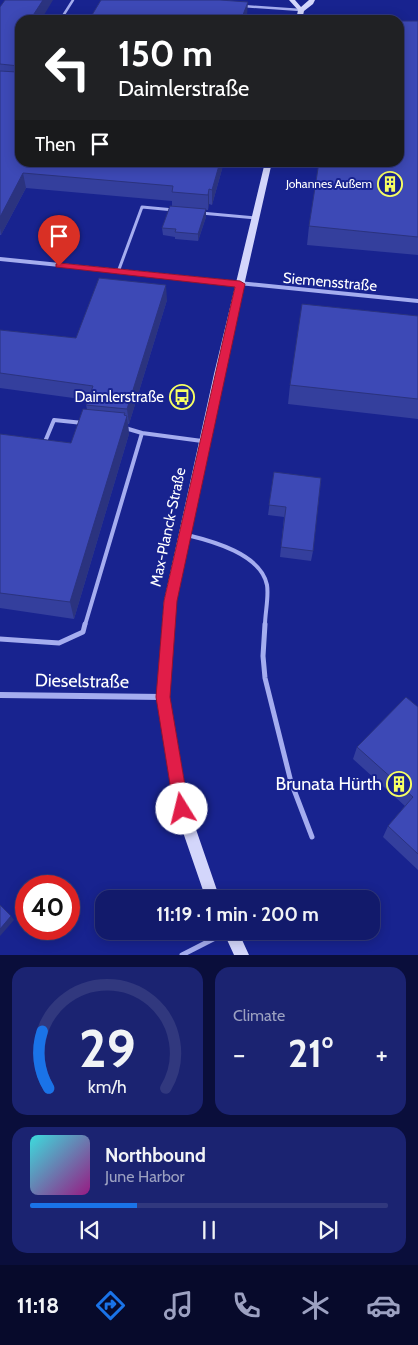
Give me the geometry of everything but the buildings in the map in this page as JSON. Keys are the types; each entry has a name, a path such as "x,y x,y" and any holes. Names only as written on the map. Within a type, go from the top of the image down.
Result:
{"street":[{"path":"292,0 301,10"},
{"path":"300,15 301,10 312,0"},
{"name":"Max-Planck-Straße","path":"210,890 182,809 163,697 170,601 204,441 267,167"},
{"path":"0,259 240,284"},
{"name":"Siemensstraße","path":"240,284 418,301"},
{"name":"Dieselstraße","path":"0,695 163,697"},
{"path":"233,940 238,953"}],"lane":[{"path":"64,15 73,0"},
{"path":"242,6 301,10"},
{"path":"118,272 142,207 180,211"},
{"path":"199,212 256,218"},
{"path":"43,448 54,420 92,424"},
{"path":"121,427 131,428 142,433 204,441"},
{"path":"0,639 59,643 84,632 142,433"},
{"path":"185,534 219,542 233,549 245,557 264,578 267,585 263,656 265,678 291,782 312,837"},
{"path":"182,955 211,940"}],"place":[{"name":"Johannes Außem","path":"390,184"},
{"name":"Daimlerstraße","path":"182,397"},
{"name":"Brunata Hürth","path":"399,784"}],"route":[{"path":"59,266 240,284 170,601 163,697 182,809"}]}
